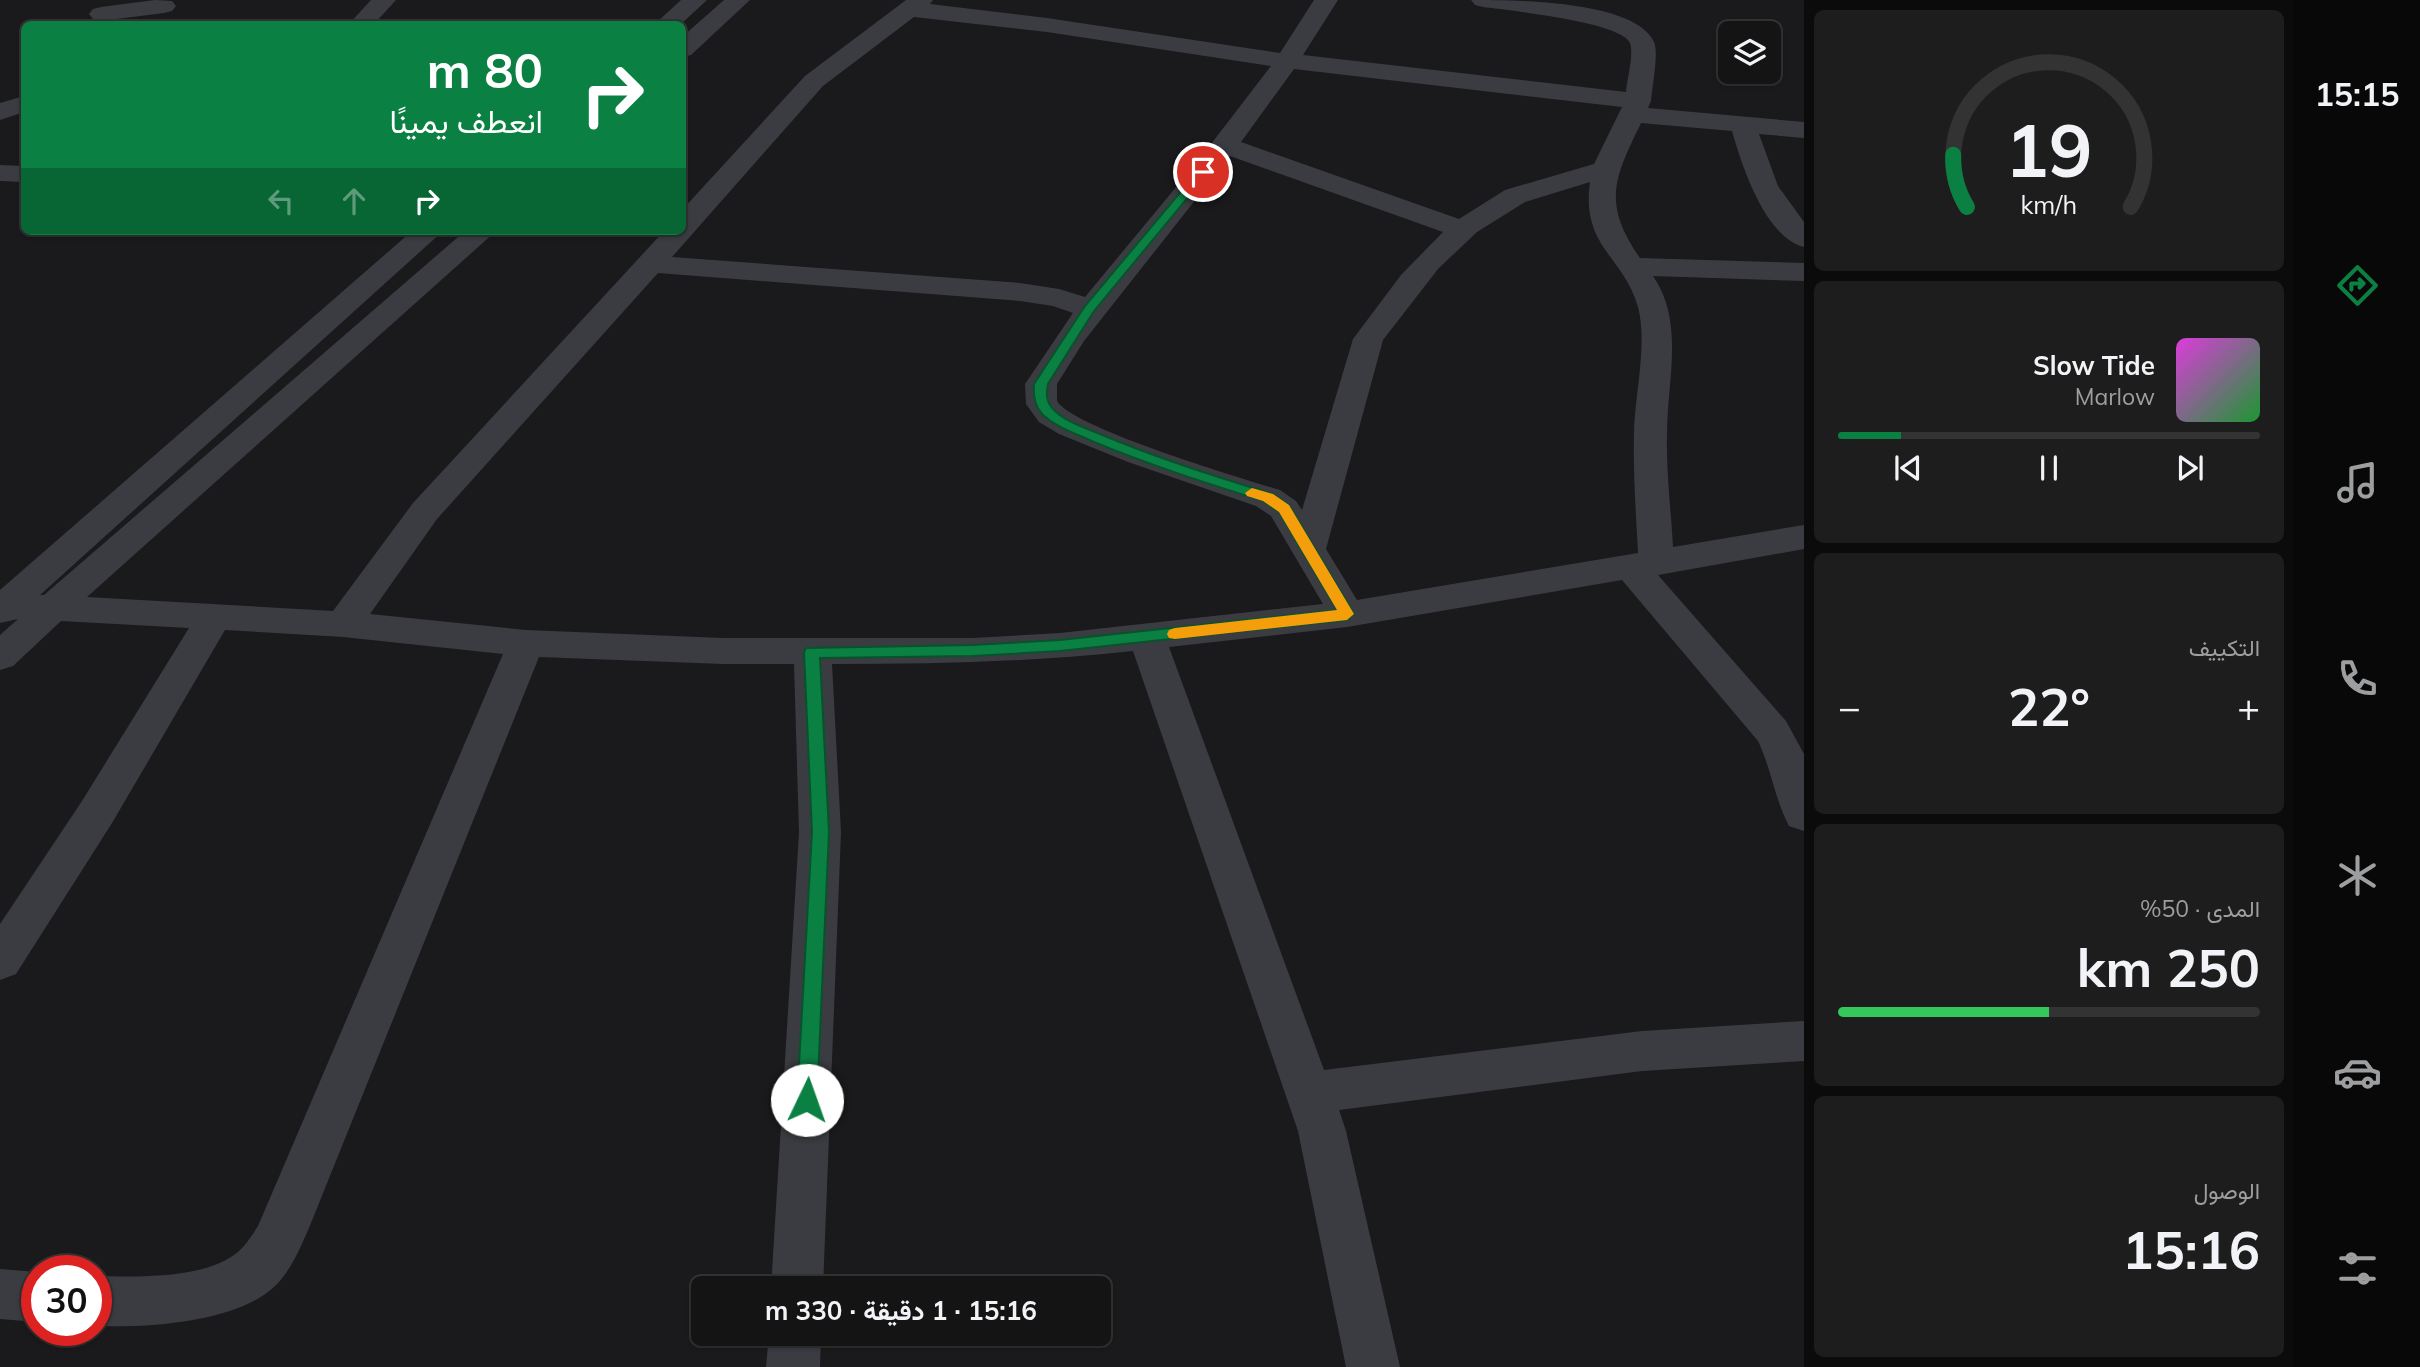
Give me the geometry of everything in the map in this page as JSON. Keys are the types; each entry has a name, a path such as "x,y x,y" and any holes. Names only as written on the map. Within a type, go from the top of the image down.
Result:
{"street":[{"path":"364,21 384,0"},
{"path":"670,21 695,0"},
{"path":"686,46 738,0"},
{"path":"1326,0 1287,61 1223,145 1089,309 1041,384 1039,397 1046,410 1057,419 1153,462 1268,498 1284,509 1347,614"},
{"path":"1483,0 1594,17 1628,28 1636,33 1643,45 1635,107 1605,169 1601,201 1603,218 1611,237 1646,288 1654,310 1656,363 1644,565 1772,731 1795,780 1804,815"},
{"path":"102,13 168,3"},
{"path":"145,21 168,3"},
{"path":"686,224 814,80 886,29 914,5 1287,61 1635,107 1743,125 1804,130"},
{"path":"0,112 21,105"},
{"path":"1743,125 1765,190 1774,207 1804,238"},
{"path":"1223,145 1464,230"},
{"path":"1309,548 1367,339 1434,259 1478,218 1521,194 1605,169"},
{"path":"0,173 21,174"},
{"path":"2,607 424,235"},
{"path":"0,657 53,607 477,235"},
{"path":"343,624 425,511 677,235"},
{"path":"651,264 1020,292 1059,298 1089,309"},
{"path":"1632,267 1804,272"},
{"path":"2,607 53,607 343,624 526,643 812,652 973,651 1060,646 1347,614 1804,537"},
{"path":"0,961 97,812 214,618"},
{"path":"1147,637 1322,1131 1373,1367"},
{"path":"112,1303 217,1289 236,1283 253,1272 267,1256 286,1223 526,643"},
{"path":"798,1276 820,832 812,652"},
{"path":"1309,1093 1642,1051 1804,1041"},
{"path":"0,1294 21,1296"},
{"path":"793,1367 794,1346"}],"slow traffic":[{"path":"1175,634 1347,614 1284,509 1268,498 1252,493"}],"route":[{"path":"807,1100 820,832 812,652 973,651 1060,646 1347,614 1284,509 1268,498 1153,462 1084,432 1057,419 1046,410 1039,397 1041,384 1089,309 1203,172"}]}
